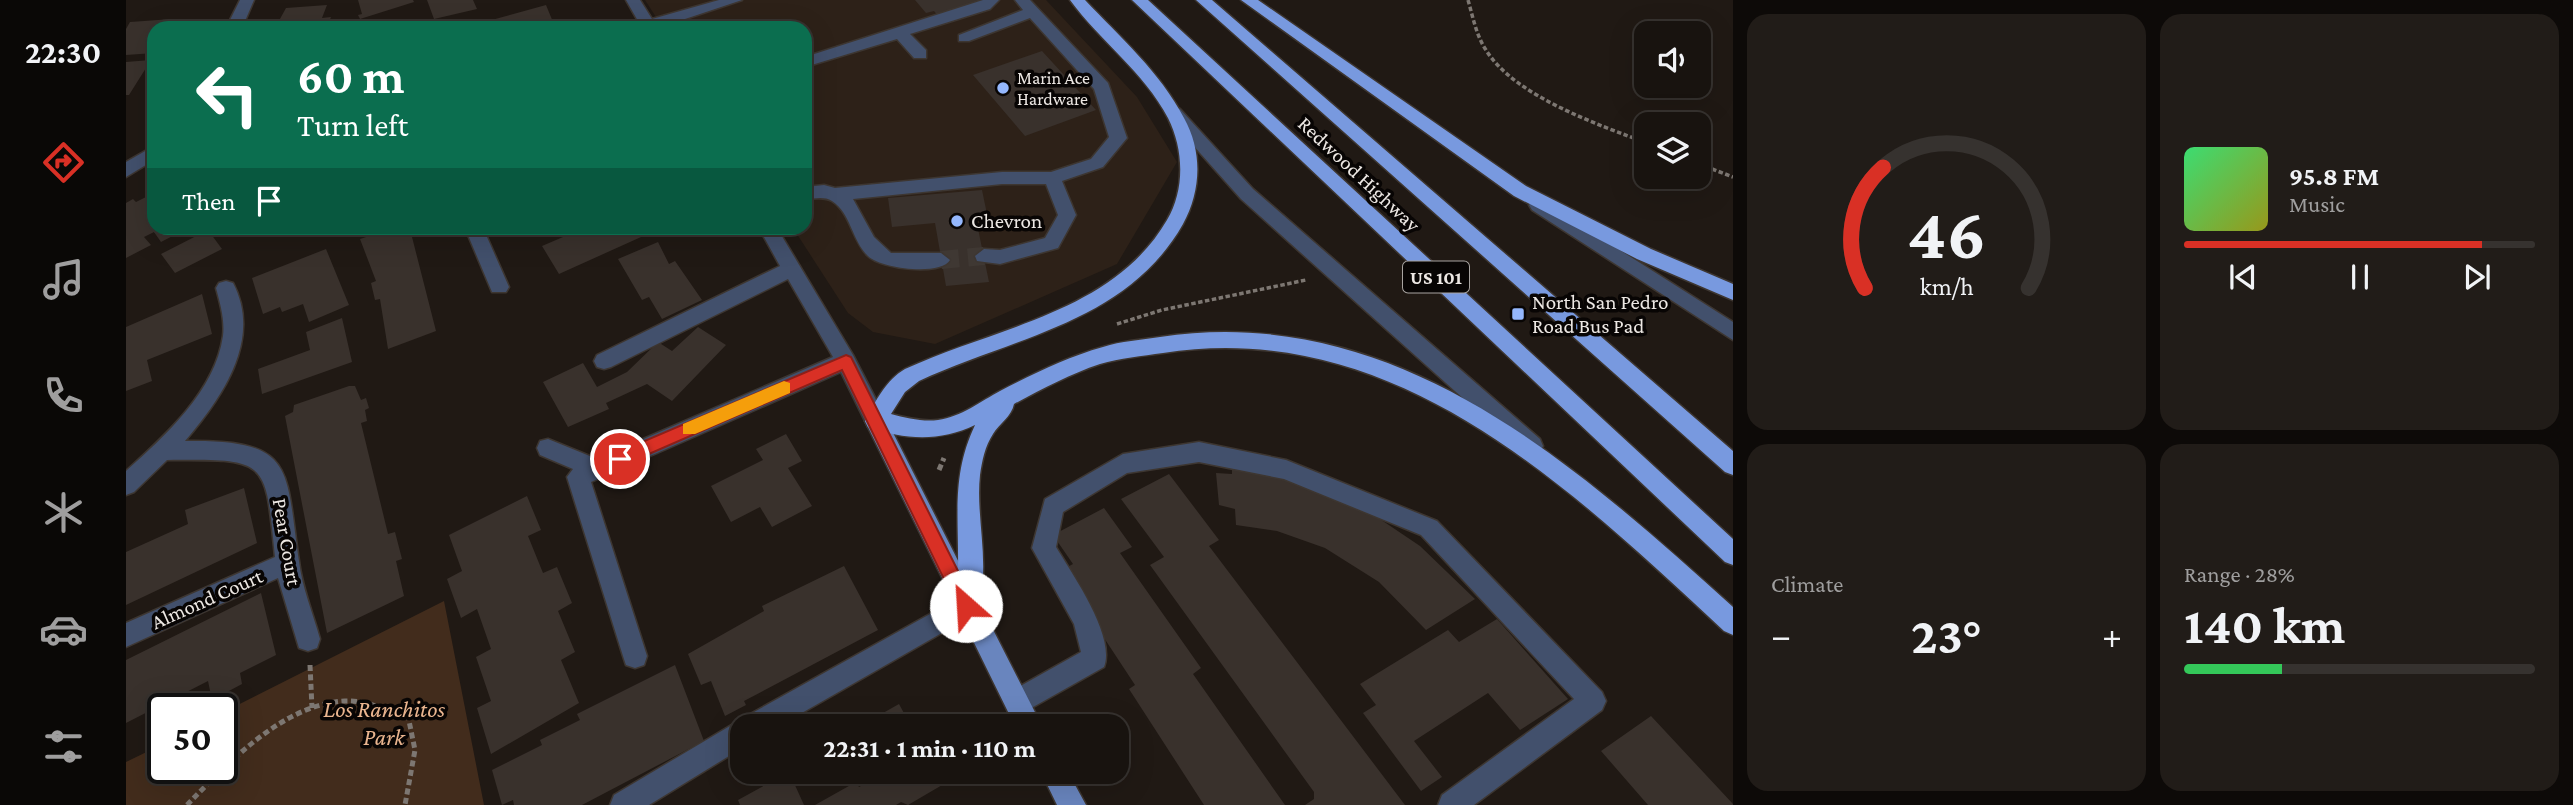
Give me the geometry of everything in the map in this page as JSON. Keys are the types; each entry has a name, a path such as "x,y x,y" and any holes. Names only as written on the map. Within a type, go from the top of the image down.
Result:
{"highway":[{"path":"1077,0 1160,96 1182,132 1189,173 1182,207 1160,246 1129,277 1099,298 904,379 876,421 937,430 977,414 1053,374 1110,353 1173,341 1270,342 1332,353 1415,382 1487,419 1591,496 1733,623"},
{"name":"Redwood Highway","path":"1139,0 1733,554"},
{"name":"Redwood Highway","path":"1203,0 1733,465"},
{"path":"1248,0 1496,177 1597,232 1733,292"},
{"path":"966,606 971,585 967,503 972,454 981,433 999,410 1053,374"}],"main road":[{"path":"876,421 966,606 1023,714"},
{"path":"1061,784 1072,805"}],"street":[{"path":"237,21 247,0"},
{"path":"633,0 645,21"},
{"path":"668,21 735,0"},
{"path":"812,60 985,6 992,0"},
{"path":"812,193 834,195 1002,178 1052,178 1097,163 1118,138 1102,87 1027,6 964,37"},
{"path":"899,32 920,54"},
{"path":"1160,96 1209,155 1263,209 1591,496"},
{"path":"126,171 147,157"},
{"path":"1496,177 1733,332"},
{"path":"984,256 1000,257 1051,243 1067,215 1052,178"},
{"path":"834,195 852,207 869,246 887,259 941,260"},
{"path":"477,235 499,287"},
{"path":"772,235 846,361 876,421"},
{"path":"604,361 791,269"},
{"path":"126,485 164,451 222,375 234,335 226,288"},
{"path":"635,656 578,477 846,361"},
{"path":"548,448 597,469"},
{"name":"Pear Court","path":"164,451 222,452 256,459 273,475 280,495 287,563 308,639"},
{"path":"1017,702 1095,658 1086,620 1044,548 1053,506 1123,464 1199,452 1286,470 1429,528 1593,701 1452,805"},
{"name":"Almond Court","path":"126,635 287,563"},
{"path":"775,714 966,606"},
{"path":"624,805 730,740"}],"path":[{"path":"1468,0 1476,34 1495,62 1542,95 1634,137"},
{"path":"1711,169 1733,177"},
{"path":"308,639 312,708"},
{"path":"187,805 263,736 312,708 346,701 408,716 415,750 405,805"}],"shaded area":[{"path":"645,0 1046,0 1137,97 1177,162 1117,264 935,344 873,332 848,313 798,235 812,235 812,21 658,21"}],"green space":[{"name":"Los Ranchitos Park","path":"444,601 484,805 126,805 126,762 147,752 147,784 238,784 238,705"}],"building":[{"path":"358,0 414,2 360,19 358,15 362,14"},
{"path":"427,0 473,0 477,9 434,19"},
{"path":"915,0 980,1 975,2 977,5 939,17 934,11 926,13"},
{"path":"327,5 322,18 331,17 330,21 279,21 286,8"},
{"path":"546,5 553,21 488,21"},
{"path":"172,19 147,21 147,54 126,55 126,29 130,22"},
{"path":"1042,51 1096,110 1025,136 973,75"},
{"path":"147,60 147,66 129,95 126,95 126,62"},
{"name":"Chevron","path":"982,190 988,219 976,219 989,282 946,286 935,223 892,227 888,198"},
{"path":"147,196 148,235 144,237 151,245 126,258 126,203 133,199 136,202"},
{"path":"156,235 174,235 161,242"},
{"path":"198,235 212,235 222,249 175,273 161,254"},
{"path":"372,235 411,235 436,331 388,349 380,299 375,300 371,283 376,281 360,239"},
{"path":"568,235 645,235 559,274 542,246"},
{"path":"658,242 669,264 675,261 702,300 662,319 649,297 642,300 618,259"},
{"path":"326,249 349,305 309,322 303,304 282,312 280,307 263,314 252,278"},
{"path":"202,294 212,334 147,360 152,381 126,391 126,327"},
{"path":"342,318 352,362 262,394 258,369 310,350 306,332"},
{"path":"698,327 726,345 672,401 647,384 606,403 609,409 568,427 543,382 583,363 597,387 627,372 658,342 672,351"},
{"path":"355,386 361,400 366,398 369,408 365,410 367,421 361,423 388,534 395,532 402,559 396,561 404,596 327,633 285,416 293,412 294,405"},
{"path":"786,434 802,461 788,468 812,506 772,527 760,507 731,522 711,486 763,460 756,449"},
{"path":"1232,469 1277,476 1368,511 1420,546 1475,599 1426,630 1379,582 1325,548 1277,531 1236,525 1235,509 1219,505 1216,473 1232,474"},
{"path":"1169,474 1219,540 1209,546 1405,805 1305,805 1314,799 1314,792 1150,565 1164,557 1121,499"},
{"path":"244,488 257,543 126,605 126,552 188,524 185,510"},
{"path":"527,496 541,530 528,536 543,573 557,567 572,603 558,611 575,652 561,660 579,703 491,754 477,708 491,701 476,657 491,649 477,609 461,618 447,579 462,571 449,535"},
{"path":"1104,508 1132,547 1120,553 1201,668 1193,674 1285,805 1204,805 1129,689 1135,685 1060,571 1073,564 1053,535"},
{"path":"844,566 878,630 744,701 746,705 725,716 711,681 701,685 688,654 764,611 762,606"},
{"path":"261,593 276,655 240,673 242,684 225,693 211,693 208,681 185,693 147,693 147,712 126,723 126,660"},
{"path":"1497,619 1568,699 1520,730 1488,693 1414,741 1442,777 1421,791 1363,713 1376,705 1360,684 1448,630 1459,642"},
{"path":"675,665 704,741 582,805 514,805 513,800 502,805 492,770 542,745 540,740 580,720 577,714"},
{"path":"899,704 904,714 881,714"},
{"path":"1651,716 1733,805 1648,805 1601,751"},
{"path":"767,784 794,784 804,805 740,805 738,800"},
{"path":"852,784 859,787 865,784 944,784 908,805 901,802 896,805 815,805"}],"tunnel":[{"path":"941,260 984,256"}],"slow traffic":[{"path":"689,429 784,388"}],"place":[{"name":"Marin Ace Hardware","path":"1003,88"},
{"name":"Chevron","path":"957,221"},
{"name":"North San Pedro Road Bus Pad","path":"1518,314"}],"route":[{"path":"620,459 846,361 966,606"}]}
